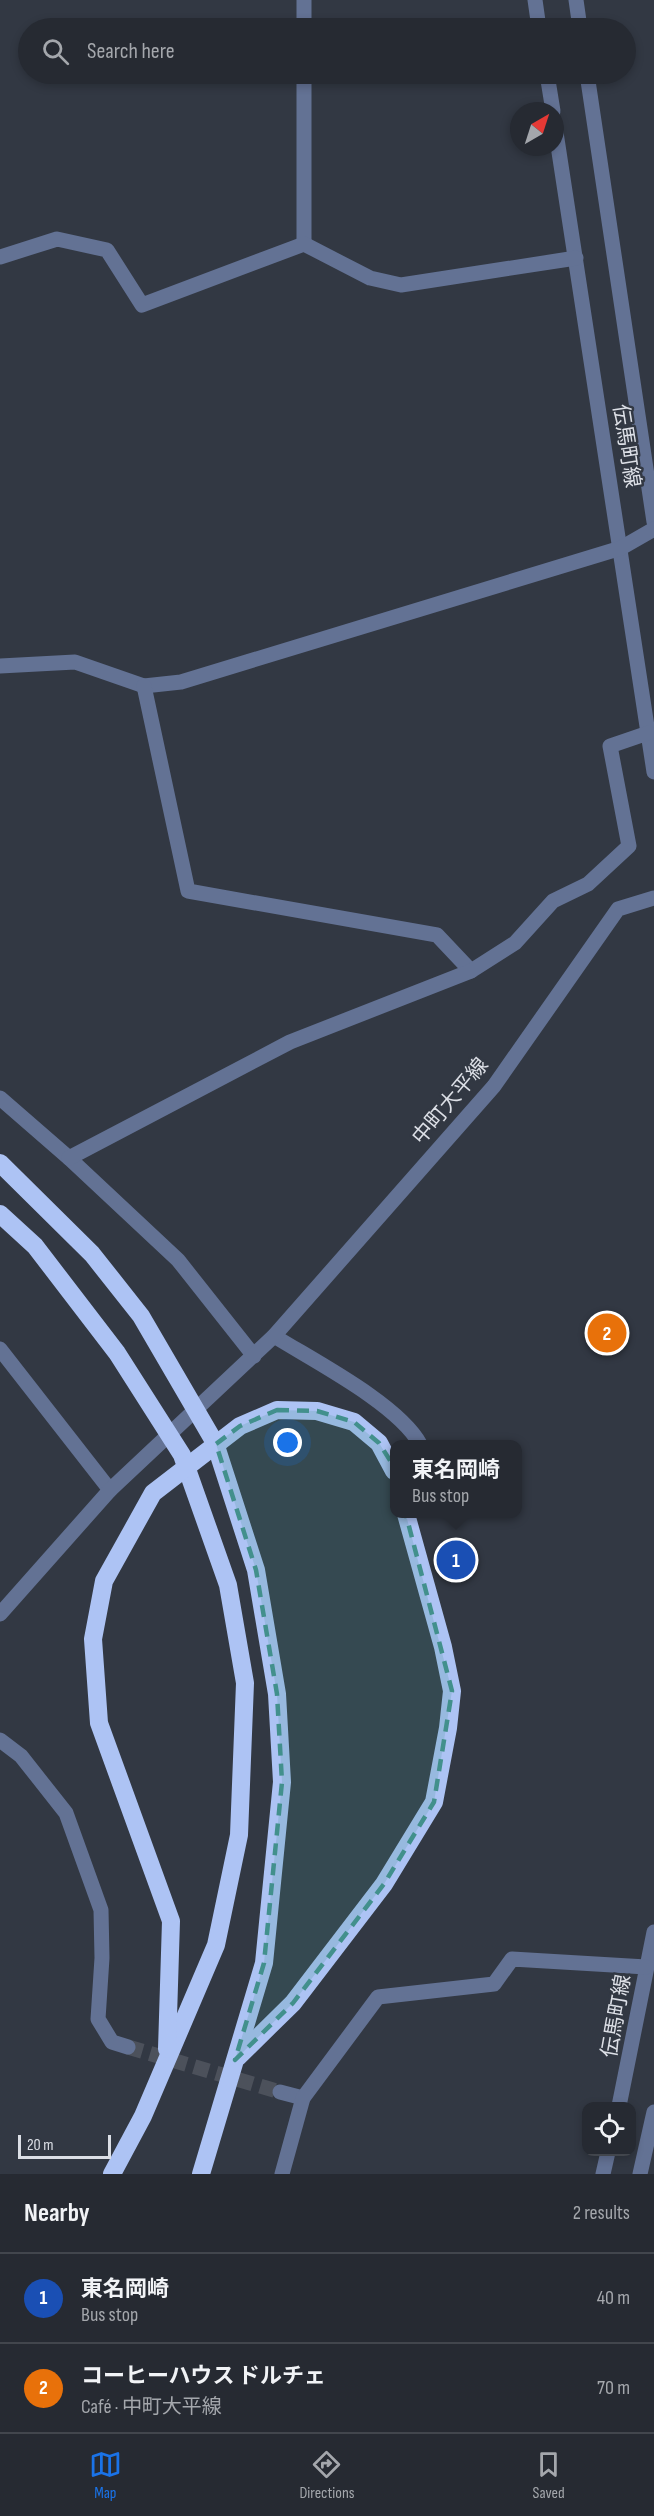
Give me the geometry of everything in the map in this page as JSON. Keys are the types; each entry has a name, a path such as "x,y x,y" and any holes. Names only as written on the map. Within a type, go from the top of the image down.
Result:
{"highway":[{"path":"0,1163 92,1254 141,1316 216,1443 256,1570 277,1694 282,1782 264,1963 201,2174"},
{"path":"0,1214 35,1246 117,1353 182,1455 228,1585 244,1683 239,1835 216,1945 143,2116 112,2174"},
{"path":"167,2060 171,1921 99,1723 93,1639 104,1581 153,1493 240,1426 277,1410 318,1411 354,1422 378,1443 390,1464"},
{"path":"235,2060 293,2003 377,1894 434,1802 448,1728 452,1691 443,1647 407,1518"}],"street":[{"path":"304,0 304,18"},
{"path":"535,0 538,18"},
{"path":"576,0 579,18"},
{"path":"304,84 304,244"},
{"path":"549,84 552,102"},
{"name":"伝馬町線","path":"588,84 654,522"},
{"name":"伝馬町線","path":"560,156 654,772"},
{"path":"0,257 57,239 107,250 142,305 304,244 370,278 401,285 576,258"},
{"path":"0,666 75,662 144,686 182,682 621,548 654,529"},
{"path":"144,686 188,891 437,935 471,971"},
{"path":"69,1158 290,1042 471,971 515,943 553,901 588,884 629,846 610,746 648,733"},
{"name":"中町大平線","path":"110,1490 274,1336 494,1086 618,909 654,898"},
{"path":"0,1098 69,1158 178,1260 254,1356"},
{"path":"274,1336 361,1391 398,1418 417,1440"},
{"path":"0,1349 110,1490 0,1614"},
{"path":"0,1740 21,1756 66,1814 101,1910 102,1958 98,2019 112,2042 128,2047"},
{"name":"伝馬町線","path":"620,2102 654,1932"},
{"path":"282,2174 303,2098 378,1997 494,1984 512,1959 646,1967"},
{"path":"280,2092 303,2098"},
{"path":"640,2174 654,2112"},
{"path":"603,2174 607,2156"}],"highlighted area":[{"path":"277,1410 317,1411 354,1422 379,1443 393,1465 452,1691 434,1802 384,1884 293,2003 235,2060 264,1963 282,1782 277,1694 256,1570 216,1444 240,1426"}],"tunnel":[{"path":"128,2047 280,2092"}],"place":[{"name":"コーヒーハウス ドルチェ","path":"607,1333"},
{"name":"東名岡崎","path":"456,1560"}]}
